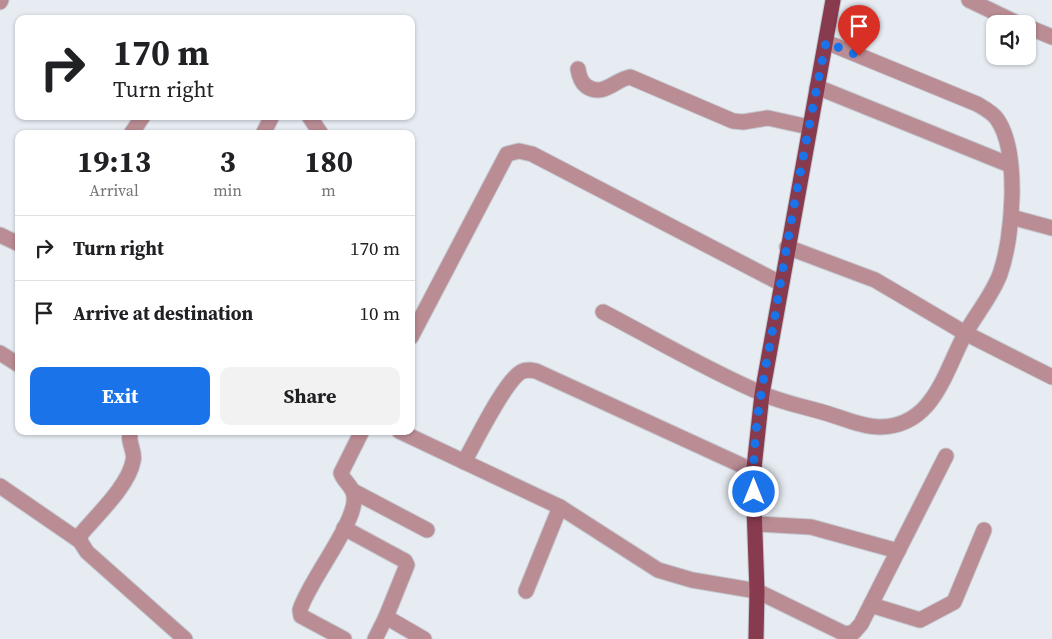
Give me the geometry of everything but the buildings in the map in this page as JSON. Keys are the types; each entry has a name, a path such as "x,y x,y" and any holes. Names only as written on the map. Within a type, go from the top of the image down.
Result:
{"main road":[{"path":"756,639 757,590 754,471 762,394 780,283 833,0"}],"street":[{"path":"969,0 1000,15"},
{"path":"1036,30 1052,37"},
{"path":"603,312 762,394 860,423 879,427 899,424 916,415 930,403 940,388 965,333 1000,274 1013,206 1010,165 1004,132 997,118 989,110 826,42"},
{"path":"578,69 579,77 592,89 604,90 624,78 630,77 733,121 743,122 768,118 809,127"},
{"path":"817,87 1010,165"},
{"path":"415,329 507,154 512,151 532,154 780,283"},
{"path":"1011,218 1052,228"},
{"path":"0,235 15,242"},
{"path":"787,247 875,280 965,333 1052,377"},
{"path":"0,352 15,362"},
{"path":"464,462 504,392 520,372 527,370 536,371 754,471"},
{"path":"80,541 81,534 124,482 130,471 134,456 128,435"},
{"path":"344,639 301,616 300,610 344,528 354,502 353,491 341,473 360,435"},
{"path":"407,435 560,507 658,570 692,580 757,590 845,634 854,632 861,624 946,456"},
{"path":"0,486 80,541 87,552 185,639"},
{"path":"353,491 427,530"},
{"path":"526,591 560,507"},
{"path":"756,524 810,528 898,551"},
{"path":"344,528 405,561 407,565 386,617 374,639"},
{"path":"871,605 920,620 954,602 984,530"},
{"path":"386,617 424,639"}],"route":[{"path":"754,492 753,477 762,394 780,283 826,42 859,56"}]}
